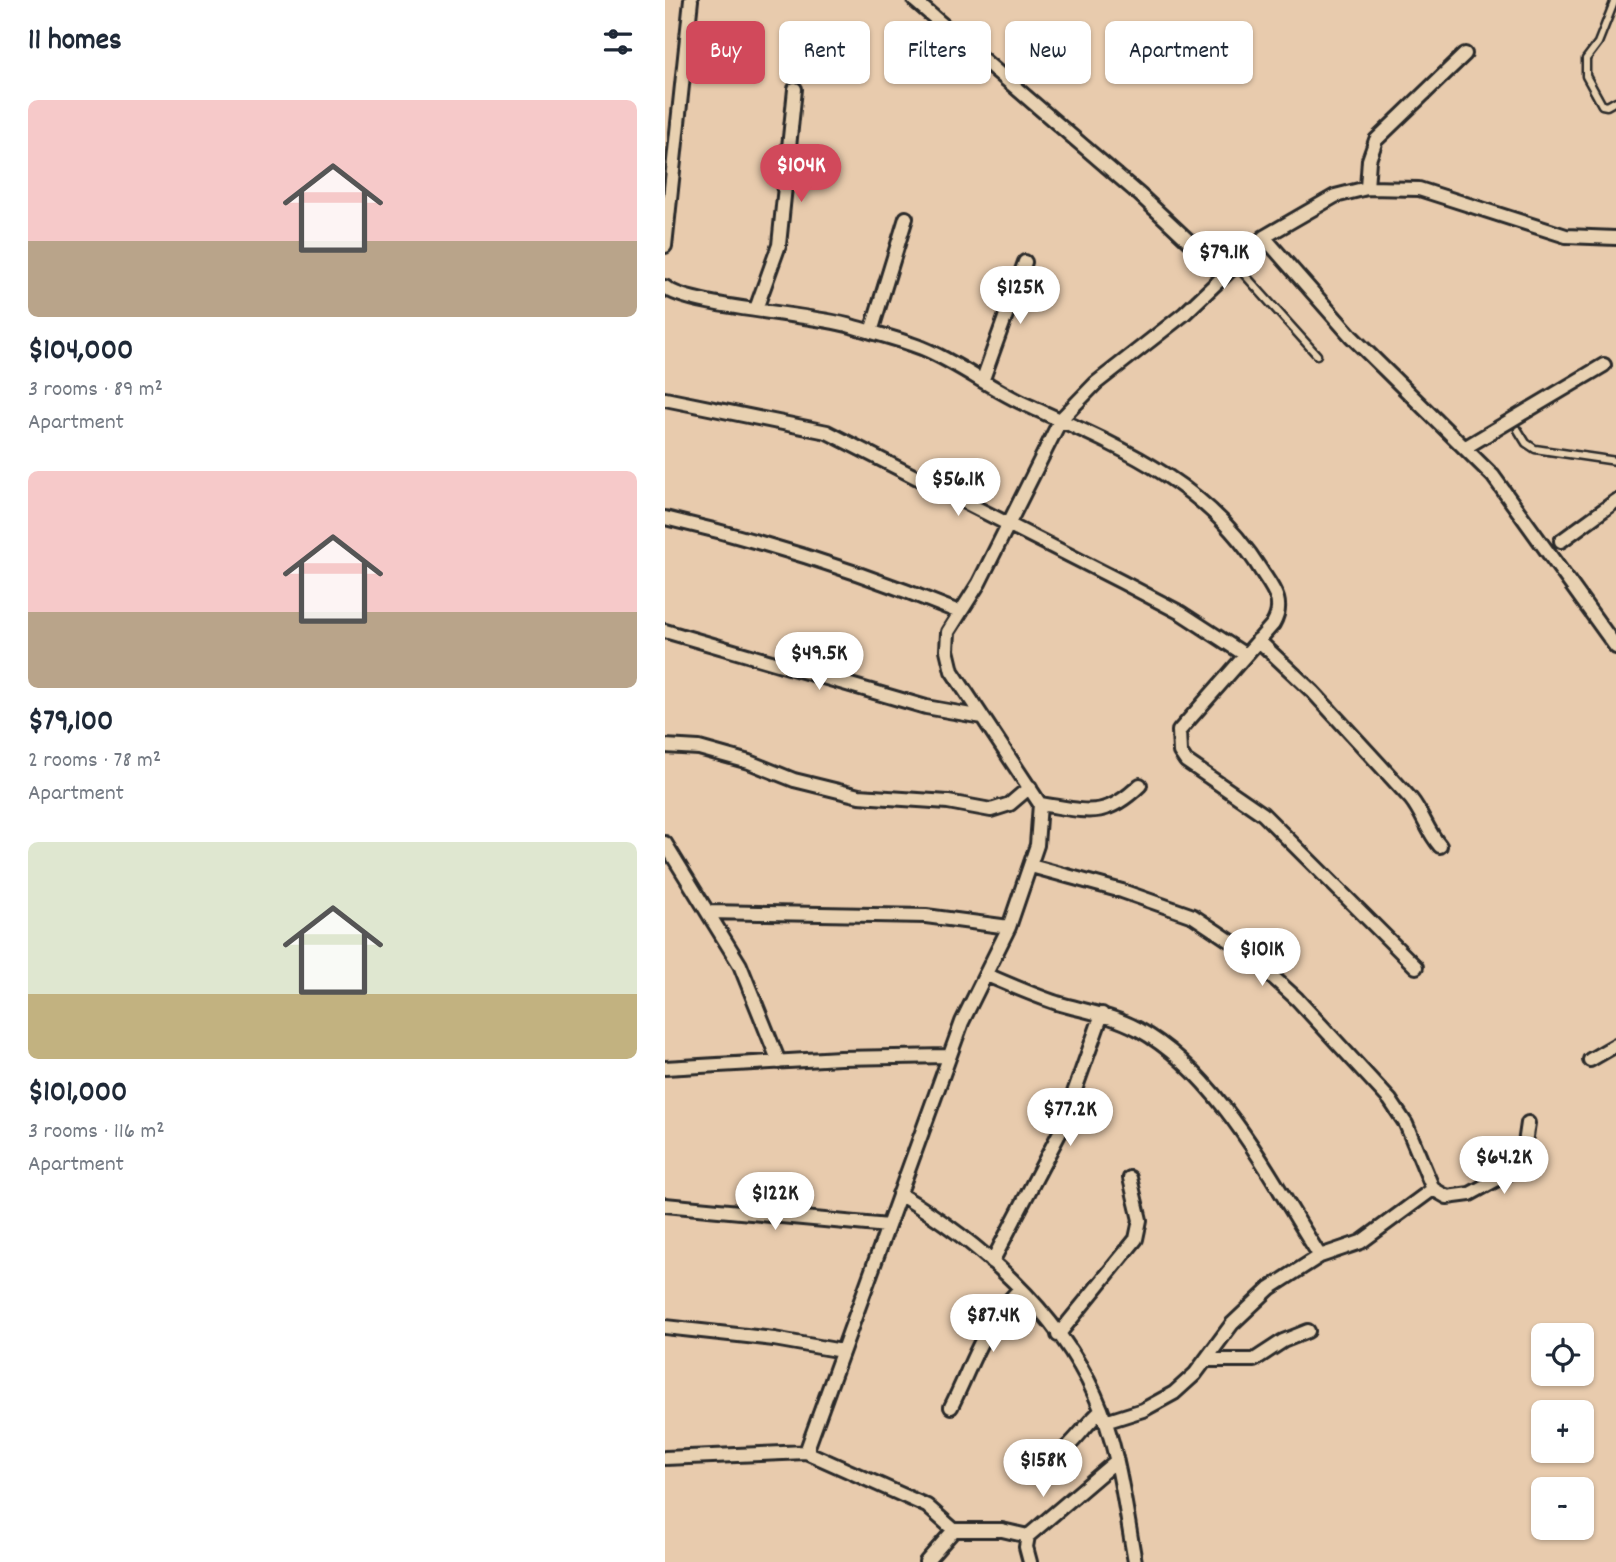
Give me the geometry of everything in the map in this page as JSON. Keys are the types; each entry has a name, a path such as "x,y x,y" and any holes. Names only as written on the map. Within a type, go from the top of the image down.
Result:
{"street":[{"path":"665,246 691,0"},
{"path":"914,0 1140,195 1225,275"},
{"path":"1367,188 1369,160 1376,139 1465,54"},
{"path":"756,309 779,245 795,89"},
{"path":"806,1452 949,1056 971,1001 987,975 1009,927 1031,866 1041,823 1040,804 952,671 947,656 948,632 979,583 1009,527 1061,419 1096,383 1184,314 1263,237 1335,196 1367,188 1419,189 1444,194 1566,236 1616,237"},
{"path":"871,332 906,218"},
{"path":"1263,237 1351,336 1466,447 1514,501 1612,633 1616,647"},
{"path":"983,379 1025,262"},
{"path":"665,287 681,295 844,324 922,348 1027,405 1143,460 1215,512 1257,562 1278,597 1278,616 1179,731 1180,752 1186,761 1263,814 1416,967"},
{"path":"1466,447 1604,365"},
{"path":"665,399 827,432 1169,607 1244,654"},
{"path":"1560,541 1616,501"},
{"path":"665,518 727,532 902,588 959,612"},
{"path":"665,631 926,707 982,718"},
{"path":"1258,640 1313,692 1411,799 1440,846"},
{"path":"665,746 699,748 749,762 794,780 859,796 948,802 991,810 1010,804 1030,787"},
{"path":"1040,804 1100,811 1115,807 1140,785"},
{"path":"665,843 752,990 779,1062"},
{"path":"1031,866 1122,891 1180,911 1205,923 1241,948 1297,999 1390,1100 1406,1124 1433,1189 1447,1197 1470,1194 1514,1170 1523,1157 1528,1123"},
{"path":"708,912 926,915 1009,927"},
{"path":"987,975 1058,1003 1102,1014 1155,1040 1209,1091 1247,1142 1320,1256"},
{"path":"992,1262 1060,1132 1102,1014"},
{"path":"1590,1059 1616,1045"},
{"path":"665,1068 949,1056"},
{"path":"1058,1335 1136,1238 1140,1220 1130,1178"},
{"path":"1030,1450 1048,1459 1055,1457 1066,1450 1087,1423 1103,1416 1143,1410 1174,1393 1207,1360 1217,1341 1269,1288 1320,1256 1361,1242 1433,1189"},
{"path":"899,1194 951,1226 992,1262 1058,1335 1095,1394 1103,1416 1116,1461 1135,1562"},
{"path":"665,1205 888,1226"},
{"path":"951,1407 986,1328 1019,1290"},
{"path":"665,1327 774,1339 842,1351"},
{"path":"1207,1360 1254,1360 1283,1341 1308,1331"},
{"path":"665,1458 806,1452 927,1506 954,1530 1002,1530 1028,1536"},
{"path":"1030,1562 1026,1548 1028,1536 1116,1461"},
{"path":"926,1562 939,1551 954,1530"}],"lane":[{"path":"1615,0 1598,43 1586,59 1586,76 1602,105 1616,101"},
{"path":"1235,264 1317,355"},
{"path":"1518,430 1526,443 1535,449 1616,461"}]}
